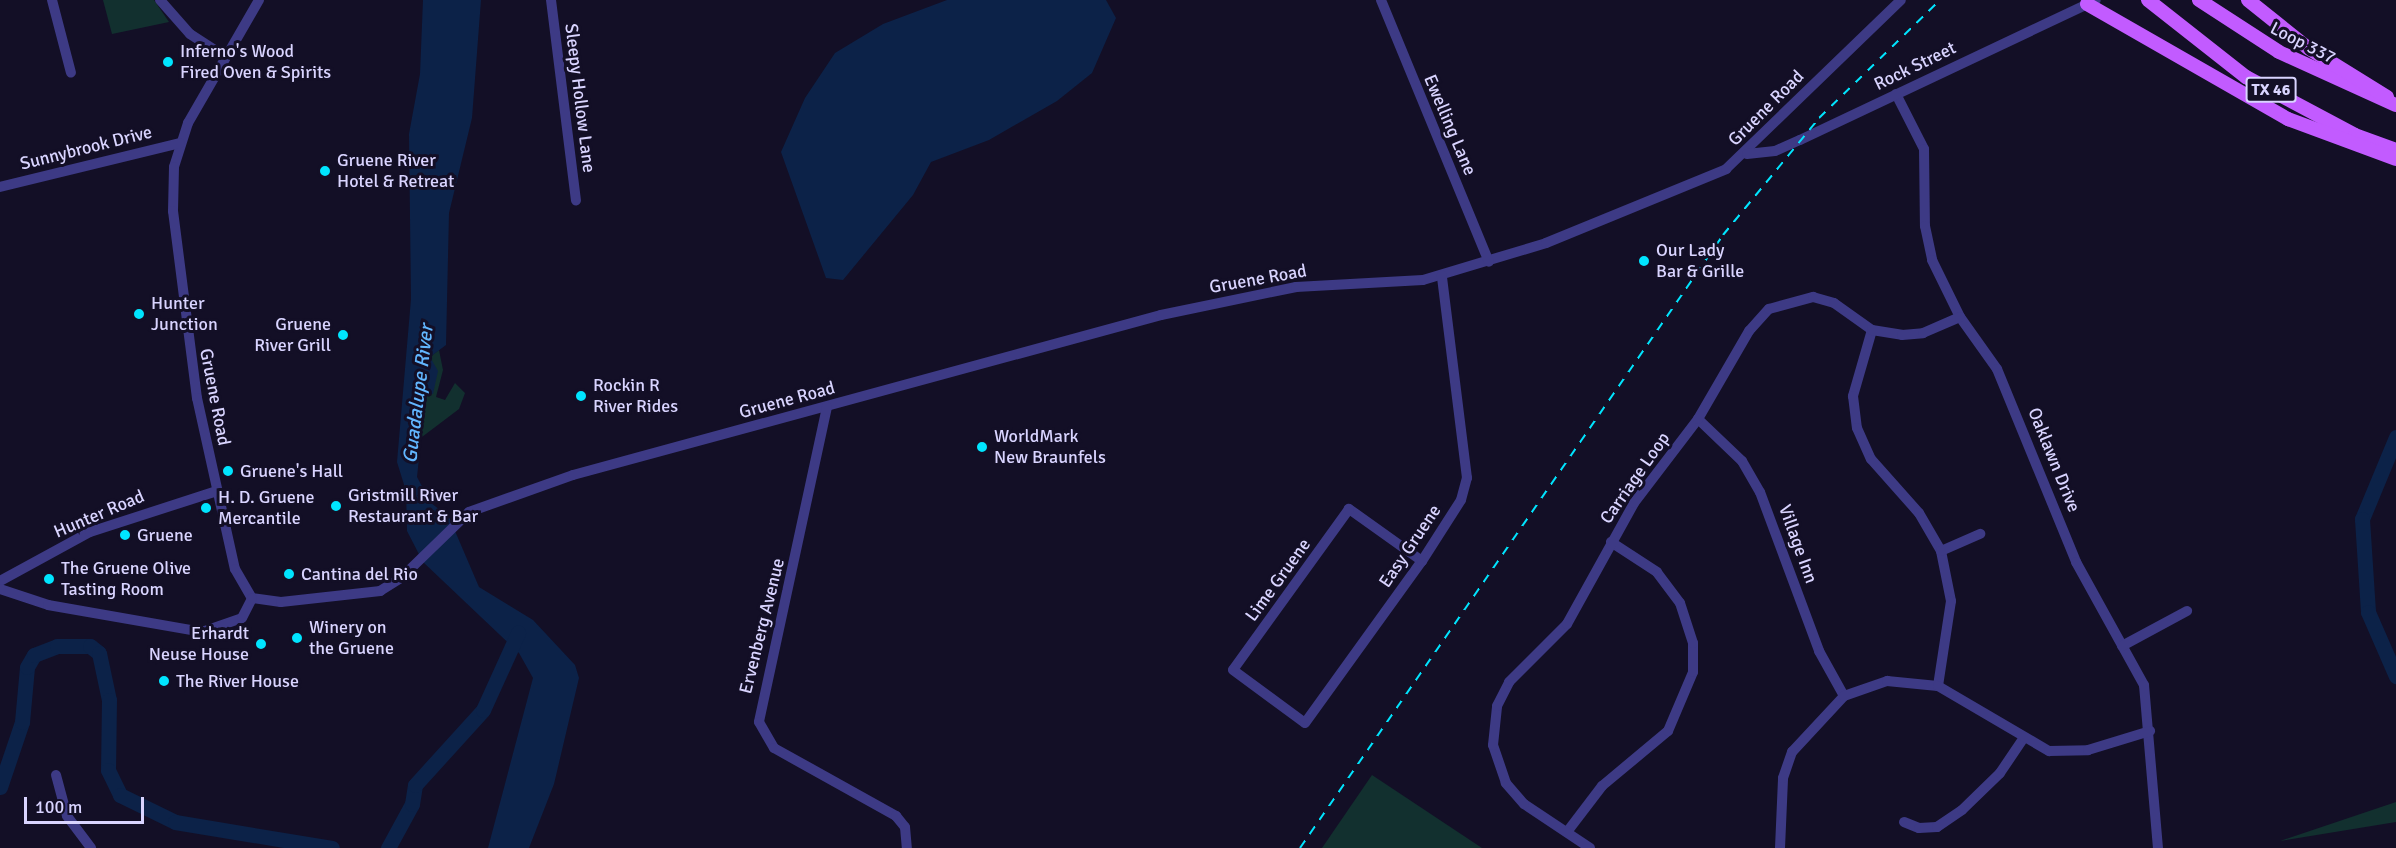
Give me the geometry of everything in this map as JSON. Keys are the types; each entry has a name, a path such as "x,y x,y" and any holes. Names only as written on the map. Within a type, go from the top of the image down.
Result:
{"main road":[{"name":"Loop 337","path":"2199,0 2278,52 2396,105"},
{"path":"2248,0 2308,48 2396,105"},
{"path":"2092,2 2254,102 2396,159"},
{"name":"TX 46","path":"2153,4 2246,76 2345,130 2396,150"}],"street":[{"path":"52,0 71,73"},
{"path":"160,0 189,34 224,56"},
{"name":"Gruene Road","path":"259,0 224,56 180,143 173,191 178,266 217,491 236,573 252,598 281,602 363,595 401,578 454,526 479,506 573,475 1247,295 1442,276 1489,262 1701,181 1747,154 1900,0"},
{"name":"Sleepy Hollow Lane","path":"551,0 576,200"},
{"name":"Ewelling Lane","path":"1381,0 1489,262"},
{"name":"Rock Street","path":"1747,154 1775,151 2092,2"},
{"name":"Oaklawn Drive","path":"1896,94 1924,149 1925,226 1932,260 1960,318 1997,369 2076,562 2144,686 2150,731 2157,848"},
{"name":"Sunnybrook Drive","path":"0,188 180,143"},
{"name":"Easy Gruene","path":"1233,670 1305,723 1422,561 1461,500 1467,478 1442,276"},
{"name":"Carriage Loop","path":"1590,848 1524,804 1506,783 1494,753 1494,716 1509,682 1567,624 1611,542 1698,419 1749,331 1769,309 1813,297 1834,303 1872,330"},
{"path":"1938,686 1951,601 1941,551 1919,513 1871,459 1857,428 1853,396 1872,330 1923,333 1960,318"},
{"name":"Ervenberg Avenue","path":"827,407 759,722 774,748 896,816 905,827 907,848"},
{"name":"Village Inn","path":"1698,419 1742,461 1760,492 1819,651 1844,696"},
{"name":"Hunter Road","path":"0,581 90,532 217,491"},
{"name":"Lime Gruene","path":"1233,670 1349,509 1422,561"},
{"path":"1941,551 1980,534"},
{"path":"1567,832 1602,786 1668,731 1693,672 1693,643 1680,603 1657,572 1611,542"},
{"path":"0,588 48,605 202,632 242,618 252,598"},
{"path":"2122,646 2187,611"},
{"path":"1780,848 1783,778 1792,752 1844,696 1887,681 1938,686 2023,740 2065,753 2150,731"},
{"path":"1904,822 1919,828 1937,826 1962,810 2000,773 2023,740"},
{"path":"56,775 68,816 88,847"}],"green space":[{"path":"103,0 154,0 169,22 112,34"},
{"path":"439,350 443,370 436,397 445,400 455,383 465,393 459,409 418,440 426,391 432,394 430,357"},
{"path":"1372,775 1482,848 1322,848"},
{"path":"2396,802 2396,822 2280,841"}],"water":[{"name":"Guadalupe River","path":"423,0 481,0 472,118 449,213 446,345 430,357 438,371 433,394 426,392 417,477 431,503 449,517 479,587 533,620 575,665 579,678 554,784 529,848 488,848 533,678 519,653 423,562 407,531 406,491 397,462 411,299 409,134 420,74"},
{"path":"947,0 1106,0 1116,18 1092,73 1057,101 989,140 931,162 913,195 843,280 826,278 781,152 805,98 835,53 883,24"}],"waterway":[{"path":"2396,437 2362,519 2368,612 2396,676"},
{"path":"388,848 412,804 415,785 483,710 518,633"},
{"path":"0,787 22,722 27,667 34,655 57,646 90,646 99,653 109,700 108,770 120,795 175,822 332,848"}],"railway":[{"path":"1300,848 1723,235 1819,118 1940,0"}],"place":[{"name":"Inferno's Wood Fired Oven & Spirits","path":"168,62"},
{"name":"Gruene River Hotel & Retreat","path":"325,171"},
{"name":"Our Lady Bar & Grille","path":"1644,261"},
{"name":"Hunter Junction","path":"139,314"},
{"name":"Gruene River Grill","path":"343,335"},
{"name":"Rockin R River Rides","path":"581,396"},
{"name":"WorldMark New Braunfels","path":"982,447"},
{"name":"Gruene's Hall","path":"228,471"},
{"name":"Gristmill River Restaurant & Bar","path":"336,506"},
{"name":"H. D. Gruene Mercantile","path":"206,508"},
{"name":"Gruene","path":"125,535"},
{"name":"Cantina del Rio","path":"289,574"},
{"name":"The Gruene Olive Tasting Room","path":"49,579"},
{"name":"Winery on the Gruene","path":"297,638"},
{"name":"Erhardt Neuse House","path":"261,644"},
{"name":"The River House","path":"164,681"}]}
